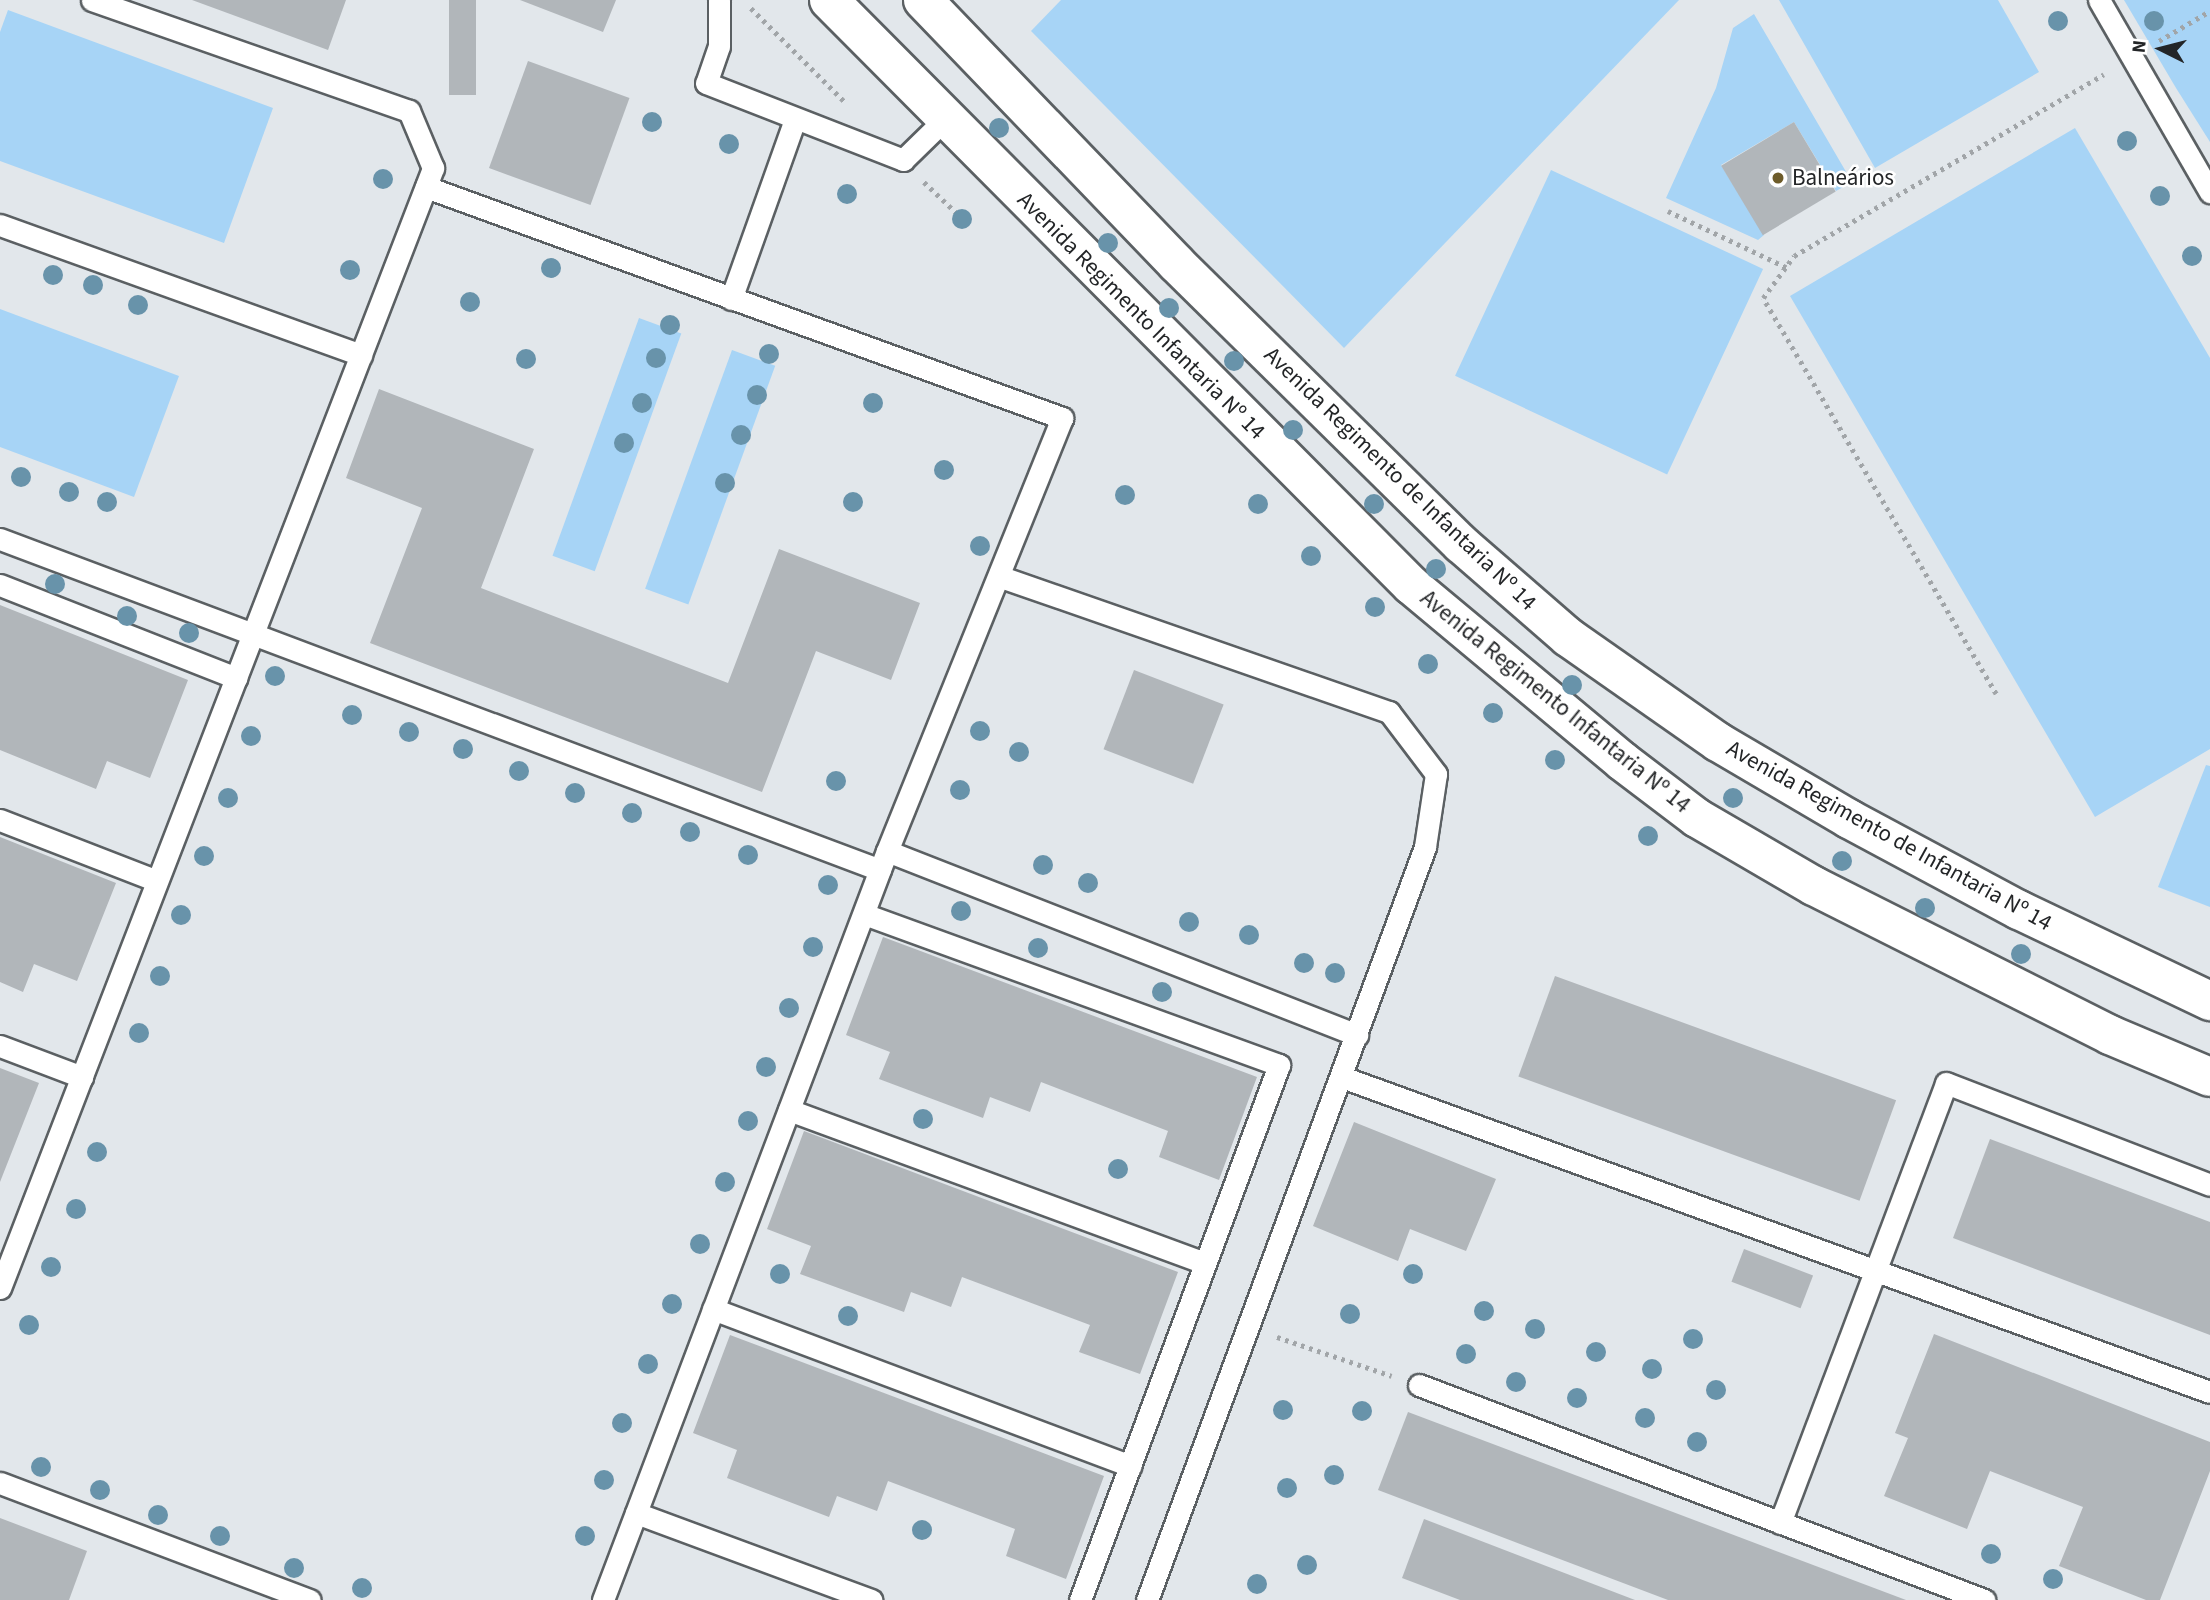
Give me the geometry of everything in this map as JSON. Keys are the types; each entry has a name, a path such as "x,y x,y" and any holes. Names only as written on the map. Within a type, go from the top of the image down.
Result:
{"main road":[{"name":"Avenida Regimento Infantaria Nº 14","path":"829,0 1411,585 1622,761 1697,818 1814,886 2110,1035 2210,1077"},
{"name":"Avenida Regimento de Infantaria Nº 14","path":"923,0 1186,273 1461,544 1568,637 1718,742 1849,819 2019,910 2210,1001"}],"lane":[{"path":"0,1288 433,168 408,111 92,0"},
{"path":"719,0 719,46 706,83 903,160 945,119"},
{"path":"2099,0 2210,192"},
{"path":"731,299 795,119"},
{"path":"426,187 1062,418 1001,577 884,861 603,1600"},
{"path":"0,225 361,355"},
{"path":"0,539 253,635 884,861 1357,1035"},
{"path":"1001,577 1389,712 1436,774 1425,847 1250,1328 1147,1600"},
{"path":"0,585 236,678"},
{"path":"0,820 157,881"},
{"path":"864,914 1279,1065 1080,1600"},
{"path":"0,1046 82,1077"},
{"path":"1342,1076 2210,1392"},
{"path":"1780,1522 1878,1271 1945,1083 2210,1185"},
{"path":"789,1110 1205,1263"},
{"path":"713,1309 1130,1466"},
{"path":"1419,1385 1984,1600"},
{"path":"0,1483 310,1600"},
{"path":"636,1513 871,1600"}],"path":[{"path":"1996,694 1763,299 1794,256 2210,11"},
{"path":"1668,211 1786,267"},
{"path":"1250,1328 1419,1385"}],"shaded area":[{"path":"1061,0 1679,0 1344,348 1031,31"},
{"path":"1779,0 1998,0 2039,72 1875,168"},
{"path":"2124,0 2210,0 2210,142 2176,88"},
{"path":"8,10 273,108 224,243 0,161 0,32"},
{"path":"1754,14 1852,182 1836,191 1794,122 1721,165 1764,235 1758,240 1666,198 1716,88 1733,28"},
{"path":"2075,128 2210,358 2210,749 2095,817 1790,296"},
{"path":"1551,170 1763,269 1667,475 1455,376"},
{"path":"0,309 179,376 134,497 0,447"},
{"path":"639,318 681,333 595,571 552,556"},
{"path":"732,350 775,366 688,604 645,589"},
{"path":"2206,765 2210,766 2210,907 2158,887"}],"building":[{"path":"192,0 346,0 328,50"},
{"path":"449,0 476,0 476,95 449,95"},
{"path":"520,0 616,0 603,32"},
{"path":"528,61 629,98 590,205 489,168"},
{"name":"Balneários","path":"1794,122 1836,191 1763,235 1721,166"},
{"path":"379,389 534,449 481,588 728,683 779,549 920,603 891,680 816,651 762,792 370,643 422,508 346,478"},
{"path":"0,605 188,680 150,778 107,761 96,789 0,750"},
{"path":"1134,670 1224,704 1193,784 1104,749"},
{"path":"0,837 116,883 77,981 34,964 23,992 0,982"},
{"path":"883,937 1257,1077 1219,1180 1159,1157 1168,1131 1041,1082 1030,1112 990,1097 983,1118 879,1079 890,1052 846,1035"},
{"path":"1555,976 1896,1100 1860,1201 1518,1077"},
{"path":"0,1068 39,1083 0,1182"},
{"path":"1354,1122 1496,1179 1466,1251 1410,1229 1398,1261 1313,1226"},
{"path":"804,1131 1178,1272 1140,1374 1079,1352 1090,1325 962,1277 951,1307 911,1292 904,1312 800,1274 811,1246 767,1229"},
{"path":"1990,1139 2210,1222 2210,1335 1953,1238"},
{"path":"1744,1249 1813,1276 1801,1308 1731,1282"},
{"path":"1934,1334 2210,1442 2210,1471 2160,1600 2146,1600 2059,1566 2083,1507 1990,1471 1967,1529 1884,1496 1908,1438 1895,1433"},
{"path":"730,1335 1104,1476 1066,1579 1006,1556 1015,1529 888,1481 877,1511 837,1496 829,1517 727,1478 737,1450 693,1433"},
{"path":"1408,1412 1906,1600 1668,1600 1378,1490"},
{"path":"0,1518 87,1551 69,1600 0,1600"},
{"path":"1424,1519 1635,1600 1460,1600 1402,1578"}],"place":[{"name":"Balneários","path":"1778,178"}]}
